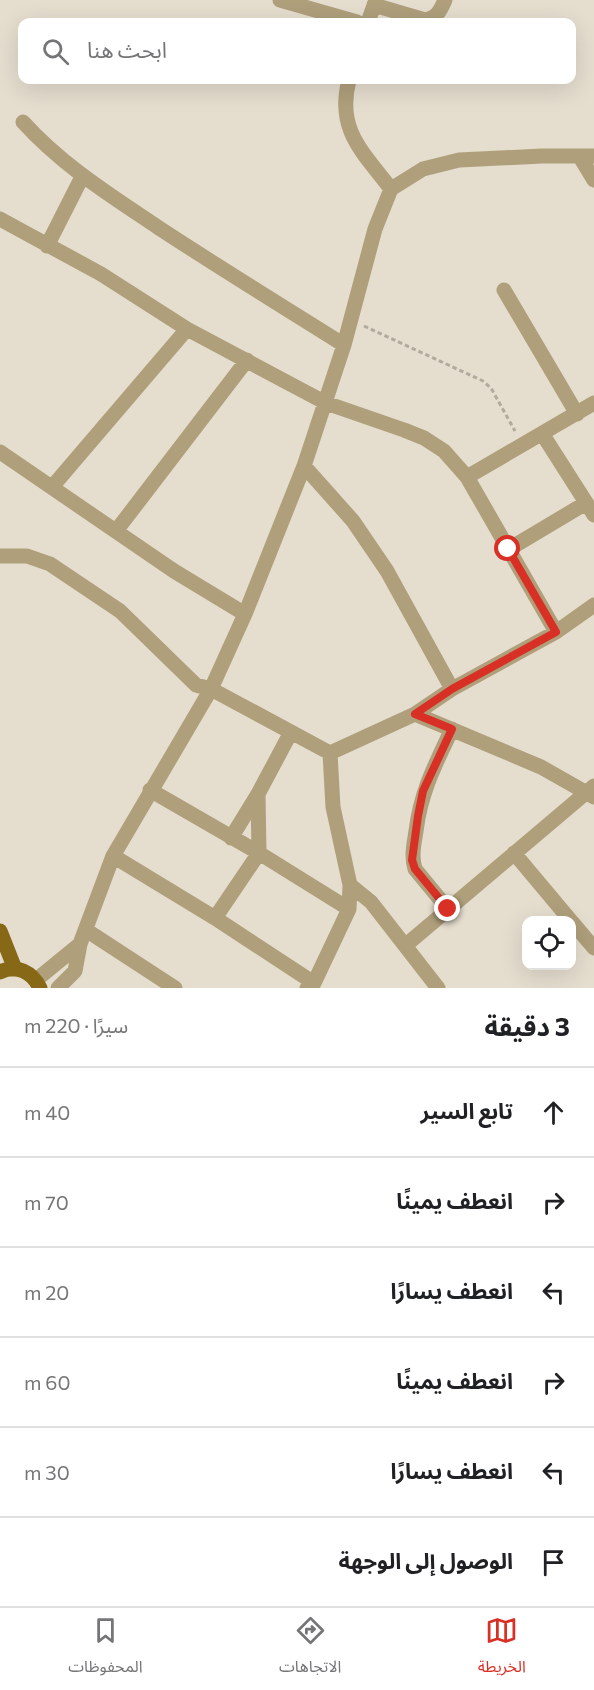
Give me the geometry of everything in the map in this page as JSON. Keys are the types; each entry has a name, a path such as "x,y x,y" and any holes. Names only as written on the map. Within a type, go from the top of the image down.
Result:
{"main road":[{"path":"0,931 8,970 30,974 38,984"}],"street":[{"path":"280,0 343,18"},
{"path":"434,18 445,0"},
{"path":"369,18 375,3 419,18"},
{"path":"348,84 345,112 352,137 391,189"},
{"path":"22,122 44,146 82,177 344,345"},
{"path":"58,988 75,971 80,944 112,856 211,689 245,614 326,404 375,229 391,189 423,169 459,160 542,156 587,157 594,180"},
{"path":"47,246 82,177"},
{"path":"0,219 101,274 187,329 326,404 424,438 444,451 467,477 556,632"},
{"path":"504,290 577,414"},
{"path":"52,488 187,329"},
{"path":"116,531 247,360"},
{"path":"467,477 543,435 594,403"},
{"path":"508,549 590,509 543,435"},
{"path":"0,452 174,571 245,614"},
{"path":"304,466 353,521 387,571 452,689"},
{"path":"0,556 27,556 42,559 120,611 196,685 211,689 330,753"},
{"path":"330,753 415,714 452,689 556,632 594,605"},
{"path":"406,945 514,853 591,792 541,767 415,714"},
{"path":"448,909 415,869 412,860 423,791 452,729"},
{"path":"231,838 258,794 291,732"},
{"path":"112,856 215,918 310,986 349,909 350,885 333,807 330,753"},
{"path":"150,790 259,853 349,909"},
{"path":"215,918 259,853 258,794"},
{"path":"514,853 567,916"},
{"path":"350,885 372,902 438,988"},
{"path":"576,927 594,948"},
{"path":"86,930 176,988"},
{"path":"38,984 80,944"}],"path":[{"path":"351,321 483,381 490,388 524,446"}],"route":[{"path":"448,909 415,869 412,860 423,791 452,729 415,714 452,689 556,632 508,549"}]}
